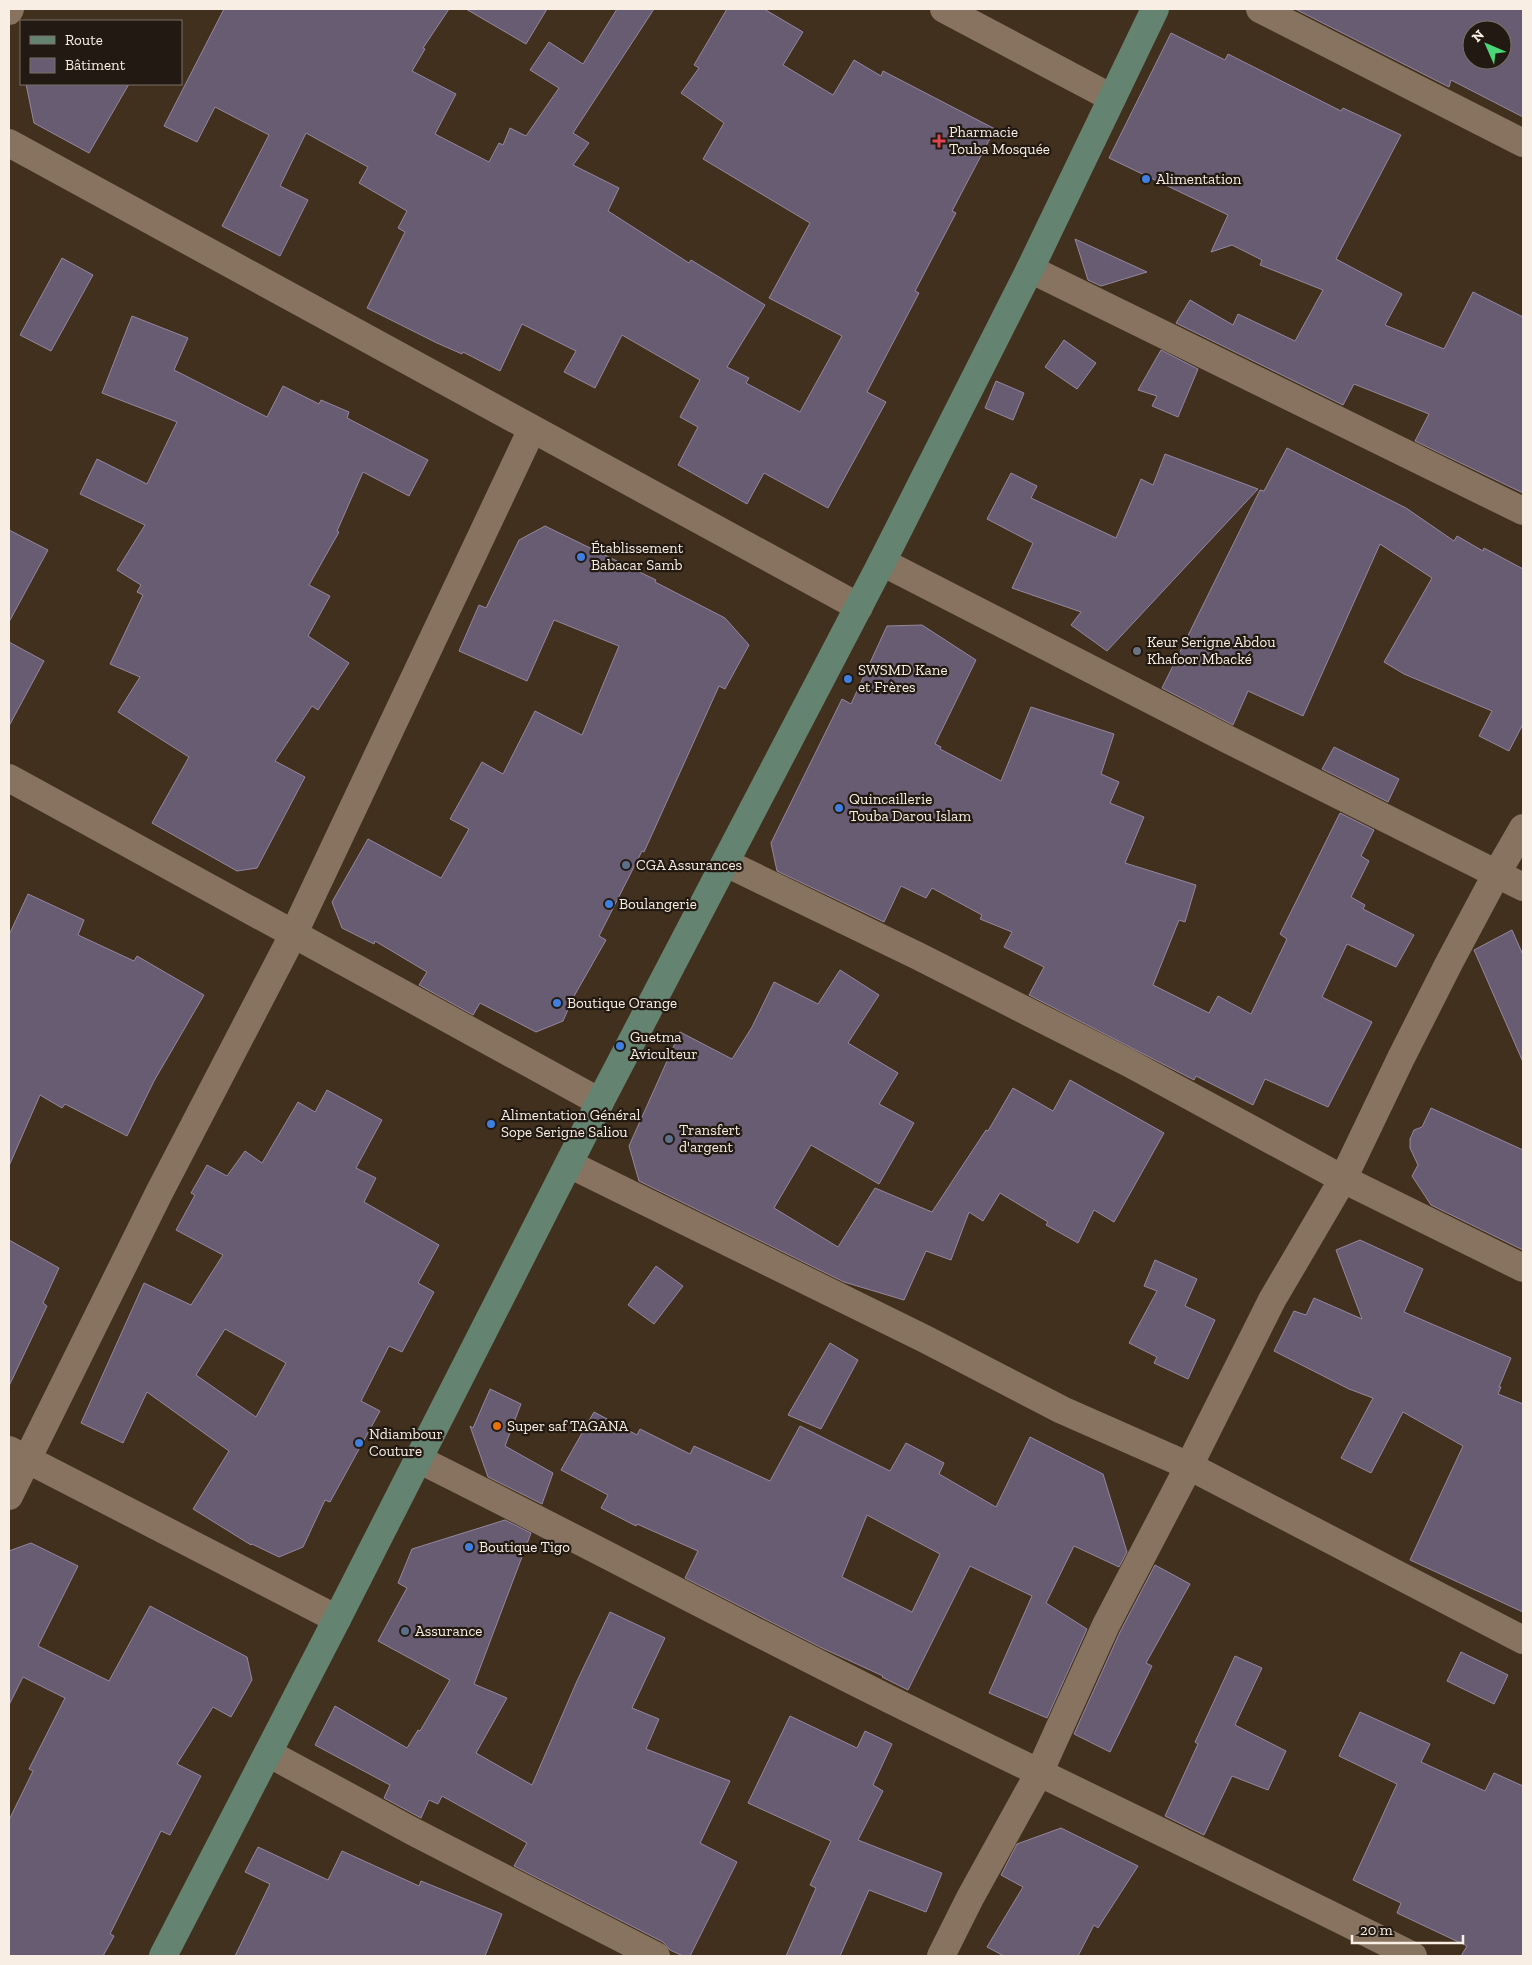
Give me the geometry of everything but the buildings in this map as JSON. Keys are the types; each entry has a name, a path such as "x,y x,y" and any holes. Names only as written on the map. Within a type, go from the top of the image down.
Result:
{"main road":[{"path":"164,1956 600,1102 882,562 1030,270 1155,9"}],"street":[{"path":"944,9 1112,98"},
{"path":"1260,9 1523,143"},
{"path":"9,143 859,607"},
{"path":"1030,270 1523,511"},
{"path":"9,1496 18,1455 159,1193 293,935 532,429"},
{"path":"882,562 1220,736 1523,887"},
{"path":"9,778 600,1102"},
{"path":"941,1956 970,1898 1039,1773 1106,1625 1189,1466 1272,1300 1343,1179 1401,1058 1497,873 1523,828"},
{"path":"726,862 918,956 1129,1063 1343,1179 1523,1268"},
{"path":"569,1164 925,1339 1062,1410 1189,1466 1523,1640"},
{"path":"18,1455 337,1619"},
{"path":"418,1460 571,1535 730,1619 1039,1773 1309,1903 1413,1956"},
{"path":"268,1753 412,1831 656,1956"}],"place":[{"name":"Pharmacie Touba Mosquée","path":"939,141"},
{"name":"Alimentation","path":"1146,179"},
{"name":"Établissement Babacar Samb","path":"581,557"},
{"name":"Keur Serigne Abdou Khafoor Mbacké","path":"1137,651"},
{"name":"SWSMD Kane et Frères","path":"848,679"},
{"name":"Quincaillerie Touba Darou Islam","path":"839,808"},
{"name":"CGA Assurances","path":"626,865"},
{"name":"Boulangerie","path":"609,904"},
{"name":"Boutique Orange","path":"557,1003"},
{"name":"Guetma Aviculteur","path":"620,1046"},
{"name":"Alimentation Général Sope Serigne Saliou","path":"491,1124"},
{"name":"Transfert d'argent","path":"669,1139"},
{"name":"Super saf TAGANA","path":"497,1426"},
{"name":"Ndiambour Couture","path":"359,1443"},
{"name":"Boutique Tigo","path":"469,1547"},
{"name":"Assurance","path":"405,1631"}]}
